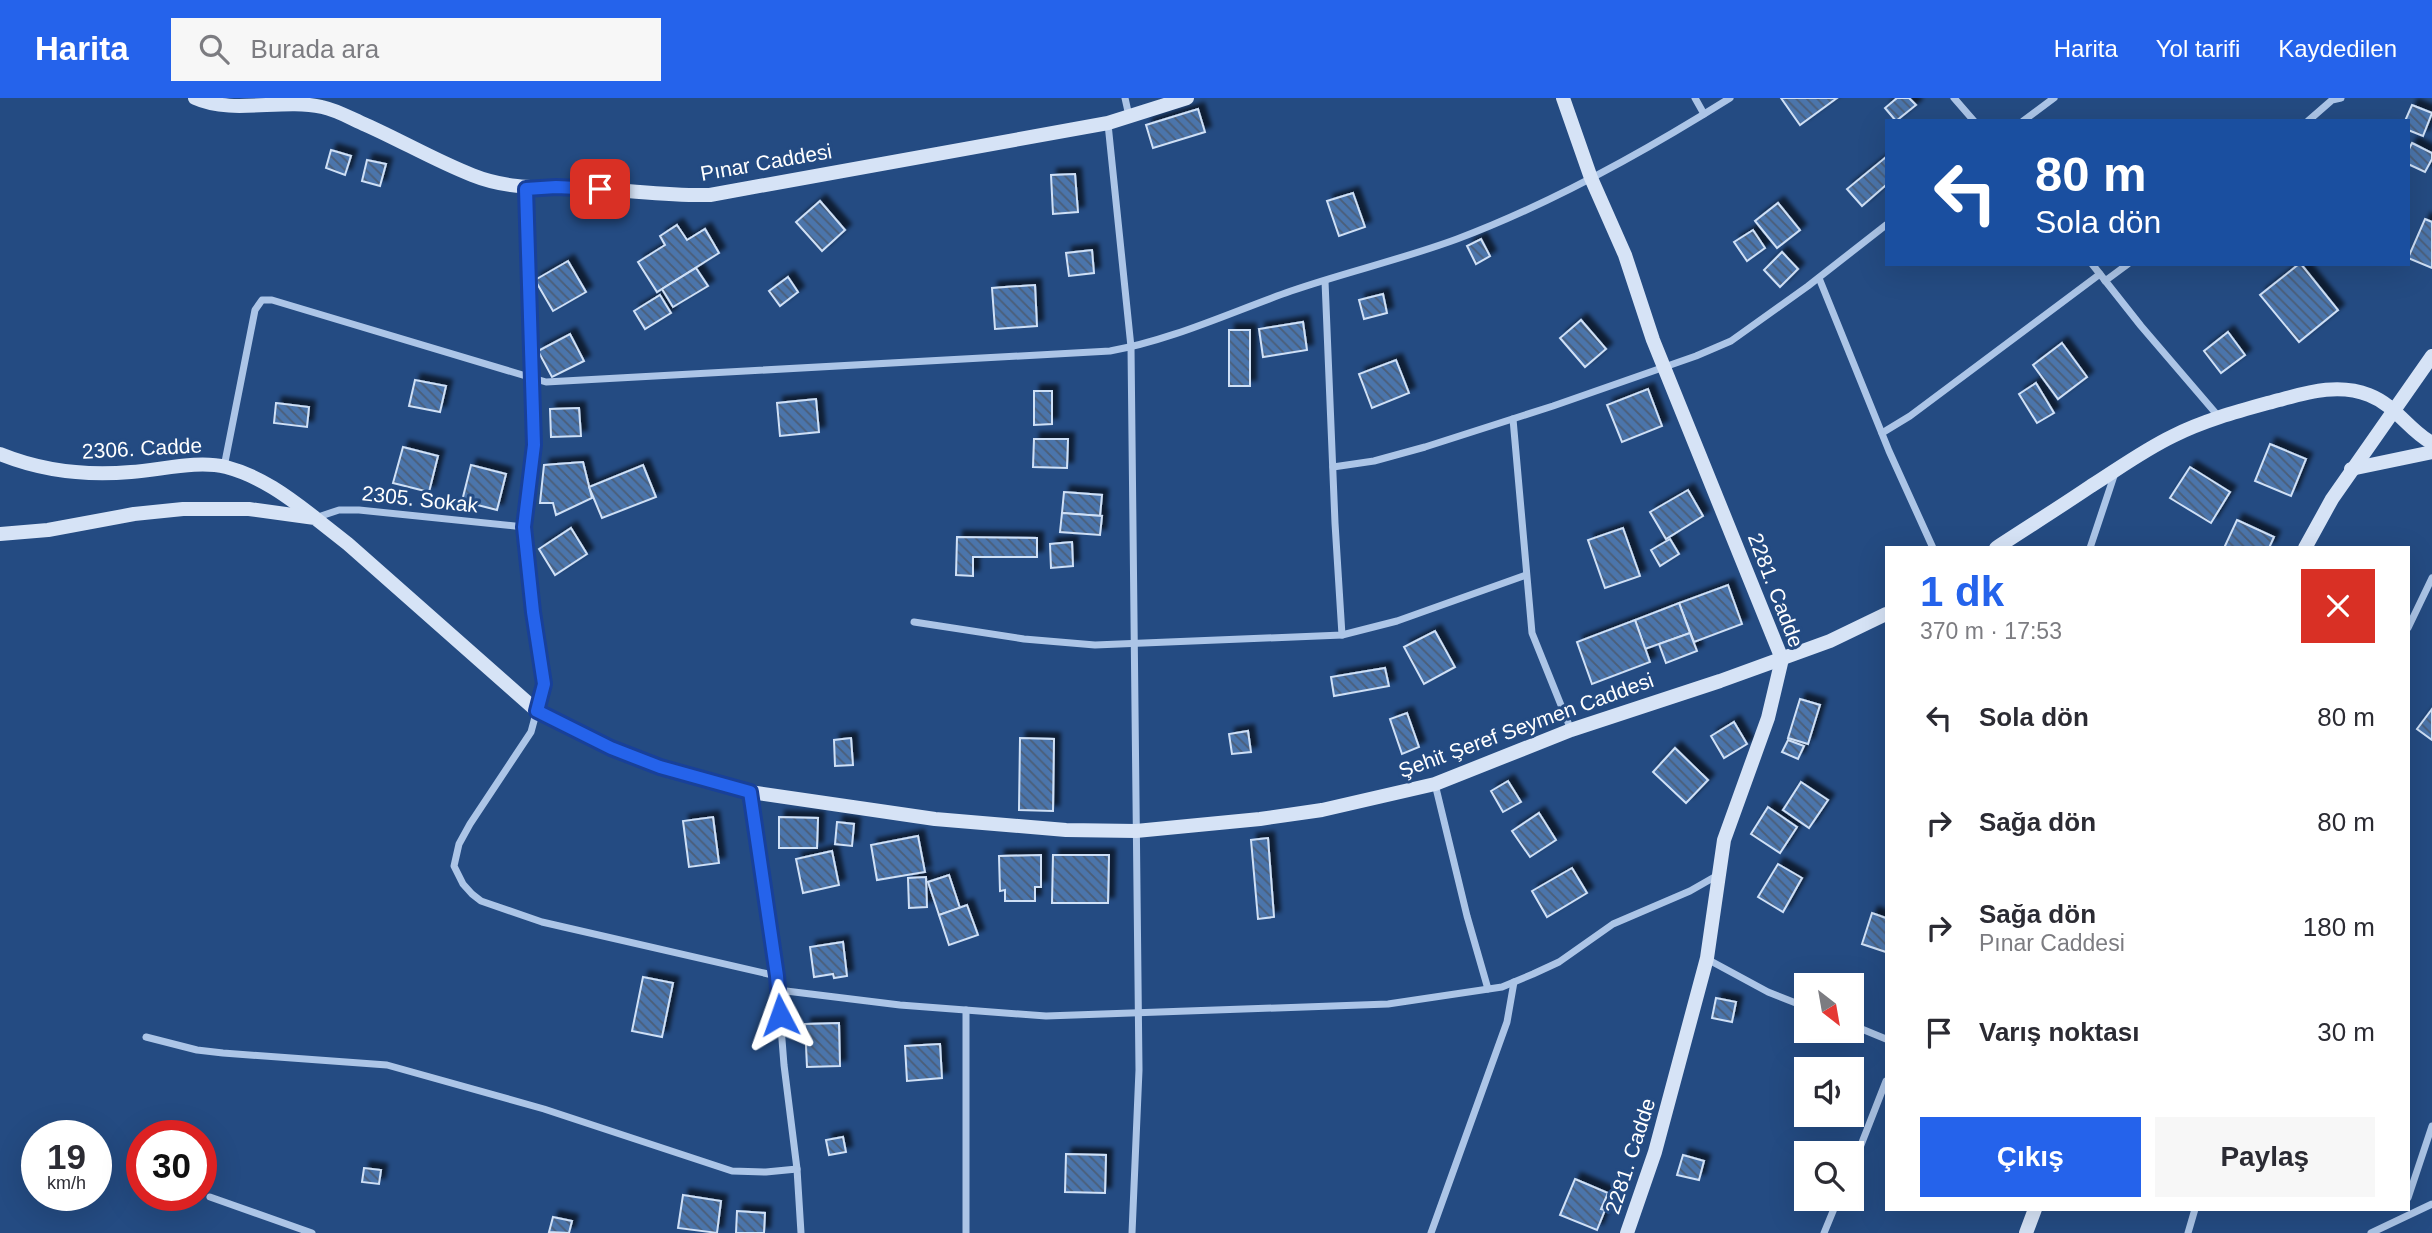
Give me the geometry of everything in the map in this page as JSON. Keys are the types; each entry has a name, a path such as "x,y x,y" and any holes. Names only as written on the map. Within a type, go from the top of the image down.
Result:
{"street":[{"name":"Pınar Caddesi","path":"195,98 221,105 293,103 323,107 496,184 526,189 556,187 680,196 710,195 1108,123 1186,98"},
{"path":"1125,98 1129,117"},
{"name":"2281. Cadde","path":"1563,98 1591,178 1625,255 1664,367 1782,659 1768,719 1724,840 1707,958 1631,1232"},
{"path":"1695,98 1704,114"},
{"path":"224,467 255,310 262,300 272,300 546,382 1074,355 1131,347 1457,239 1591,178 1730,98"},
{"path":"1954,98 1972,119"},
{"path":"2026,119 2054,98"},
{"path":"2310,119 2330,99 2341,98"},
{"path":"1108,123 1131,347 1139,1014 1132,1233"},
{"path":"526,189 534,445 524,527 544,684 531,732 470,824 459,844 454,866 463,884 481,901 542,922 777,976"},
{"path":"1333,467 1398,455 1513,419 1731,341 1819,278 1885,226"},
{"path":"2094,266 2219,417"},
{"path":"2105,281 2125,266"},
{"path":"1882,433 1910,416 2100,274"},
{"path":"1819,278 1882,433 1932,546"},
{"path":"1325,281 1342,635"},
{"path":"2306,546 2351,469 2432,356"},
{"path":"1999,546 2142,452 2175,435 2219,417 2323,390 2346,389 2369,395 2394,409 2415,431 2432,443"},
{"path":"1513,419 1532,633 1571,730"},
{"path":"2351,469 2432,452"},
{"name":"2306. Cadde","path":"0,454 39,467 97,474 201,466 224,467 270,485 315,518"},
{"path":"2091,546 2117,469"},
{"path":"0,534 48,530 134,514 183,509 248,509 315,518"},
{"name":"2305. Sokak","path":"315,518 339,510 359,510 524,527"},
{"name":"Şehit Şeref Seymen Caddesi","path":"315,518 537,711 611,748 660,767 750,792 935,819 1004,826 1136,831 1260,819 1322,810 1435,784 1571,730 1830,641 1885,614"},
{"path":"914,622 1024,639 1095,645 1342,635 1397,621 1526,575"},
{"path":"2410,624 2432,578"},
{"path":"1435,784 1488,989"},
{"path":"750,792 777,976 801,1233"},
{"path":"778,990 901,1005 1046,1016 1388,1004 1488,989 1514,982 1559,962 1613,924 1690,891 1717,875"},
{"path":"1707,958 1768,992 1794,1002"},
{"path":"1431,1233 1507,1022 1514,982"},
{"path":"966,1010 966,1233"},
{"path":"1864,1030 1885,1038"},
{"path":"146,1037 197,1050 387,1065 544,1110 732,1171 797,1169"},
{"path":"1863,1141 1885,1084"},
{"path":"2410,1192 2432,1126"},
{"path":"217,1200 312,1233"},
{"path":"2371,1233 2432,1204"},
{"path":"1824,1233 1833,1211"},
{"path":"2026,1233 2034,1211"},
{"path":"2188,1233 2194,1211"},
{"path":"2403,1220 2404,1211"}],"building":[{"path":"1781,98 1837,98 1800,125"},
{"path":"1897,98 1909,98 1916,105 1898,119 1894,119 1885,108"},
{"path":"2412,105 2432,113 2423,136 2410,131 2410,119 2406,119"},
{"path":"1198,109 1205,132 1153,148 1146,125"},
{"path":"2412,143 2432,153 2425,172 2410,165"},
{"path":"331,150 351,156 345,175 326,168"},
{"path":"1885,158 1885,186 1862,206 1847,189"},
{"path":"367,160 386,164 380,186 362,181"},
{"path":"1075,174 1078,212 1053,214 1051,175"},
{"path":"1353,193 1365,227 1339,236 1327,201"},
{"path":"820,201 845,230 822,251 796,222"},
{"path":"1778,203 1800,230 1777,248 1755,221"},
{"path":"2425,219 2432,222 2432,268 2410,259"},
{"path":"677,225 687,240 705,229 719,253 657,292 638,262 665,245 660,236"},
{"path":"1753,230 1765,248 1747,261 1734,242"},
{"path":"1481,239 1490,256 1476,264 1467,246"},
{"path":"1092,250 1094,273 1069,276 1066,253"},
{"path":"1782,252 1798,269 1780,287 1764,270"},
{"path":"568,261 586,292 553,311 535,280"},
{"path":"2296,266 2303,266 2338,310 2299,342 2260,295"},
{"path":"696,268 708,286 673,307 662,289"},
{"path":"788,277 798,292 780,306 769,291"},
{"path":"1035,285 1037,326 995,329 992,288"},
{"path":"1383,294 1387,313 1364,319 1359,300"},
{"path":"660,295 671,313 645,329 634,311"},
{"path":"1581,320 1606,349 1585,367 1560,338"},
{"path":"1303,322 1307,350 1263,357 1259,329"},
{"path":"1229,330 1250,330 1250,386 1229,386"},
{"path":"2228,332 2245,355 2221,373 2204,351"},
{"path":"570,334 584,361 552,377 538,351"},
{"path":"2062,343 2087,377 2058,399 2033,365"},
{"path":"1396,360 1409,393 1372,408 1359,374"},
{"path":"415,380 446,386 440,412 409,406"},
{"path":"2036,383 2054,413 2037,423 2019,394"},
{"path":"1648,389 1662,426 1622,442 1607,405"},
{"path":"1034,391 1052,391 1052,424 1034,425"},
{"path":"816,399 819,432 780,436 777,403"},
{"path":"276,403 309,407 307,427 274,423"},
{"path":"579,408 581,436 551,437 550,409"},
{"path":"1034,439 1068,439 1067,468 1033,467"},
{"path":"2270,444 2306,459 2291,496 2255,481"},
{"path":"403,447 438,456 429,492 393,483"},
{"path":"583,462 592,498 556,515 553,503 540,503 544,465"},
{"path":"471,465 506,474 497,510 462,501"},
{"path":"643,465 656,497 602,518 589,487"},
{"path":"2190,467 2230,492 2211,523 2170,498"},
{"path":"1688,490 1703,516 1666,539 1650,512"},
{"path":"1064,492 1102,495 1100,516 1062,513"},
{"path":"1062,513 1102,516 1100,535 1060,532"},
{"path":"2237,520 2274,537 2270,546 2225,546"},
{"path":"571,528 587,554 555,575 539,549"},
{"path":"1623,528 1640,576 1605,588 1588,540"},
{"path":"957,537 1037,538 1037,557 973,557 973,576 956,575"},
{"path":"1670,539 1679,554 1660,566 1651,550"},
{"path":"1072,542 1073,566 1051,568 1050,544"},
{"path":"1728,585 1742,624 1694,642 1679,603"},
{"path":"1679,603 1690,633 1645,649 1635,620"},
{"path":"1635,620 1650,662 1592,684 1577,642"},
{"path":"1435,631 1455,667 1424,684 1404,647"},
{"path":"1690,633 1697,651 1666,663 1659,644"},
{"path":"1385,668 1389,686 1334,696 1331,677"},
{"path":"1800,699 1820,705 1808,744 1788,738"},
{"path":"2432,709 2432,740 2417,729"},
{"path":"1407,713 1419,747 1402,754 1390,719"},
{"path":"1734,722 1747,744 1724,758 1711,736"},
{"path":"1248,731 1251,752 1232,754 1229,734"},
{"path":"851,738 853,765 835,766 834,740"},
{"path":"1020,738 1054,739 1053,811 1019,810"},
{"path":"1788,740 1804,746 1798,759 1782,752"},
{"path":"1675,748 1708,780 1686,803 1653,772"},
{"path":"1508,781 1521,802 1503,812 1491,791"},
{"path":"1801,782 1828,800 1809,828 1783,810"},
{"path":"1768,807 1797,827 1780,853 1751,834"},
{"path":"1539,813 1556,840 1530,857 1512,831"},
{"path":"713,817 719,863 689,867 683,821"},
{"path":"779,817 818,818 817,848 779,848"},
{"path":"837,822 854,824 852,846 835,844"},
{"path":"918,836 925,872 877,880 871,845"},
{"path":"1268,838 1274,917 1258,919 1251,840"},
{"path":"832,851 839,885 803,893 796,859"},
{"path":"1041,855 1041,887 1035,887 1035,901 1005,901 1005,890 1000,891 999,856"},
{"path":"1053,855 1109,855 1108,903 1052,903"},
{"path":"1778,864 1802,878 1783,912 1758,897"},
{"path":"1572,868 1587,893 1547,917 1532,891"},
{"path":"949,875 960,908 939,915 928,882"},
{"path":"926,877 927,907 909,908 908,878"},
{"path":"967,905 978,935 949,945 939,915"},
{"path":"1872,913 1885,918 1885,952 1862,944"},
{"path":"843,942 847,976 834,978 833,974 814,977 810,947"},
{"path":"643,977 673,983 662,1037 632,1031"},
{"path":"1716,998 1736,1002 1732,1022 1712,1018"},
{"path":"839,1023 840,1066 807,1067 805,1024"},
{"path":"940,1044 942,1078 907,1081 905,1046"},
{"path":"843,1137 846,1152 829,1155 826,1140"},
{"path":"1066,1154 1106,1155 1105,1193 1065,1192"},
{"path":"1683,1155 1704,1161 1699,1180 1677,1175"},
{"path":"364,1168 381,1170 379,1184 362,1182"},
{"path":"1575,1179 1608,1193 1601,1209 1605,1210 1597,1230 1560,1215"},
{"path":"683,1195 721,1201 717,1233 678,1228"},
{"path":"737,1211 765,1213 764,1233 736,1233"},
{"path":"553,1217 572,1221 569,1233 549,1232"}],"route":[{"path":"600,189 526,189 534,445 524,527 544,684 537,711 611,748 660,767 750,792 777,976 780,1015"}]}
